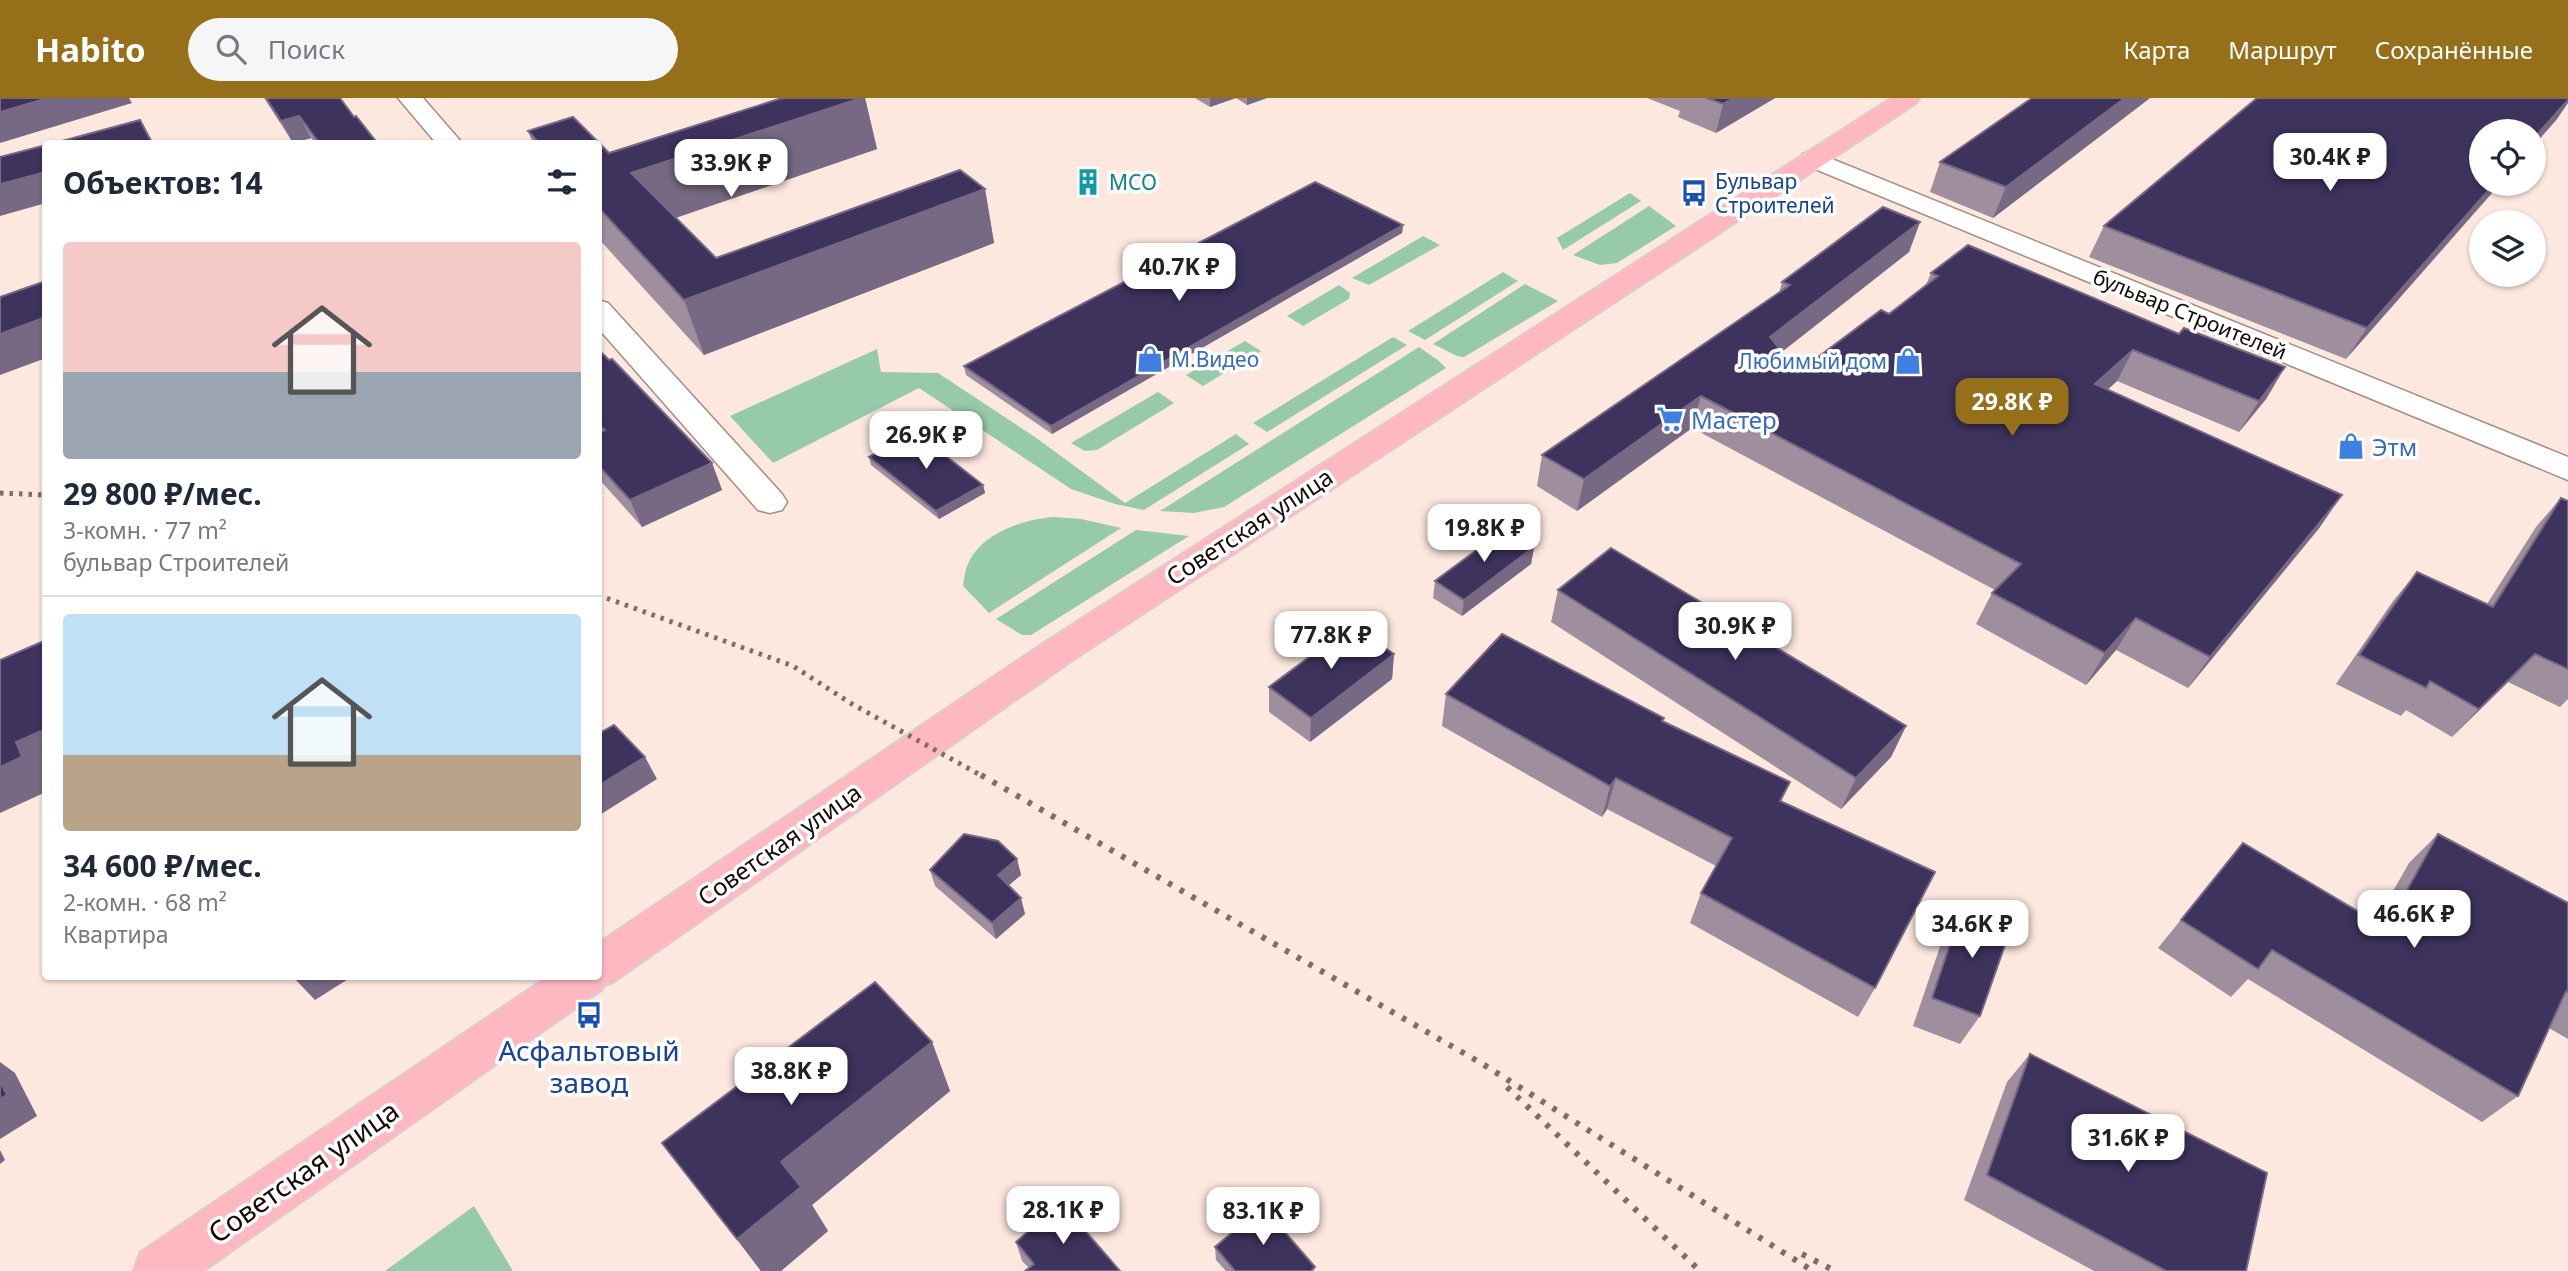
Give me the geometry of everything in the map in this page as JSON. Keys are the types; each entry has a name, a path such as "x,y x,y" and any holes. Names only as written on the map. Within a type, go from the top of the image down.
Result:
{"main road":[{"name":"Советская улица","path":"602,965 1056,653 1908,98"},
{"name":"Советская улица","path":"159,1271 580,980"}],"street":[{"path":"410,98 447,140"},
{"name":"бульвар Строителей","path":"1812,159 2568,469"},
{"path":"602,313 770,502"}],"green space":[{"path":"1630,193 1641,201 1563,250 1557,238"},
{"path":"1649,206 1676,226 1617,263 1600,265 1573,255"},
{"path":"1423,236 1440,245 1369,285 1352,278"},
{"path":"1503,272 1518,281 1425,340 1408,331"},
{"path":"1525,284 1558,301 1464,357 1433,344"},
{"path":"1339,285 1350,293 1349,299 1303,326 1287,316"},
{"path":"1393,337 1407,345 1267,432 1253,423"},
{"path":"1245,341 1261,351 1203,386 1186,375"},
{"path":"1419,347 1446,368 1224,507 1194,513 1160,511"},
{"path":"877,349 881,372 938,373 1035,437 1125,503 1236,434 1249,444 1144,510 1115,504 1071,489 919,388 773,463 730,416"},
{"path":"1158,392 1174,403 1097,450 1085,451 1071,443"},
{"path":"1054,517 1081,519 1121,528 989,613 963,586 967,566 974,553 993,536 1005,530 1030,521"},
{"path":"1136,530 1189,536 1031,635 1022,635 996,619"},
{"path":"474,1206 513,1271 385,1271"}],"building":[{"path":"0,98 48,98 0,112"},
{"path":"266,98 340,98 375,140 317,140 299,116 281,121"},
{"path":"782,98 861,98 631,173 716,258 960,170 985,189 684,300 602,211 602,146 609,153"},
{"path":"1707,98 1734,98 1723,104"},
{"path":"2032,98 2125,98 2006,187 1940,162"},
{"path":"2257,98 2568,98 2546,125 2546,119 2469,119 2469,196 2483,196 2367,328 2104,226"},
{"path":"573,117 596,140 536,140 528,131"},
{"path":"140,120 150,140 66,140"},
{"path":"42,146 42,173 0,184 0,157"},
{"path":"1315,182 1403,225 1051,426 964,366"},
{"path":"1883,207 1920,222 1770,337 1798,372 1881,310 1889,314 1938,276 1931,273 1968,245 2179,334 2184,328 2285,367 2259,401 2133,350 2095,384 2342,495 2210,657 2136,618 2105,653 1992,593 2021,564 1701,396 1584,479 1542,455 1790,285 1782,282"},
{"path":"42,282 42,318 0,334 0,297"},
{"path":"602,353 609,360 612,359 712,463 630,500 602,469 602,431 605,430 602,427"},
{"path":"915,432 983,485 936,511 869,457"},
{"path":"2561,498 2568,501 2568,669 2535,654 2479,709 2430,681 2426,688 2359,655 2417,572 2493,607"},
{"path":"1505,529 1534,547 1464,600 1435,581"},
{"path":"1611,548 1906,726 1856,778 1558,590"},
{"path":"1352,625 1394,654 1311,718 1269,687"},
{"path":"1502,634 1664,718 1662,721 1790,782 1780,801 1935,872 1875,988 1701,893 1732,838 1616,778 1610,786 1446,694"},
{"path":"42,642 42,731 16,742 22,757 0,767 0,660"},
{"path":"614,725 645,757 602,784 602,732"},
{"path":"964,834 998,841 1017,859 998,875 1021,898 992,923 930,870"},
{"path":"2438,834 2568,903 2568,992 2566,991 2518,1096 2272,950 2258,969 2181,920 2243,843 2386,928"},
{"path":"1964,902 2012,925 1980,1016 1932,998"},
{"path":"875,982 932,1042 781,1162 801,1187 737,1239 662,1143"},
{"path":"2030,1054 2267,1173 2246,1271 2166,1271 1987,1175"},
{"path":"0,1082 7,1095 0,1099"},
{"path":"1061,1203 1120,1271 1025,1271 1034,1264 1016,1242"},
{"path":"1263,1207 1315,1267 1311,1271 1235,1271 1215,1247"}],"railway":[{"path":"0,493 42,495"},
{"path":"602,596 793,666 852,704 984,777"},
{"path":"981,775 1481,1063 1813,1271"},
{"path":"1507,1087 1700,1271"},
{"path":"1802,1254 1835,1271"}],"place":[{"name":"МСО","path":"1088,182"},
{"name":"Бульвар Строителей","path":"1694,193"},
{"name":"М.Видео","path":"1150,359"},
{"name":"Любимый дом","path":"1908,361"},
{"name":"Мастер","path":"1670,419"},
{"name":"Этм","path":"2351,446"},
{"name":"Асфальтовый завод","path":"589,1015"}]}
